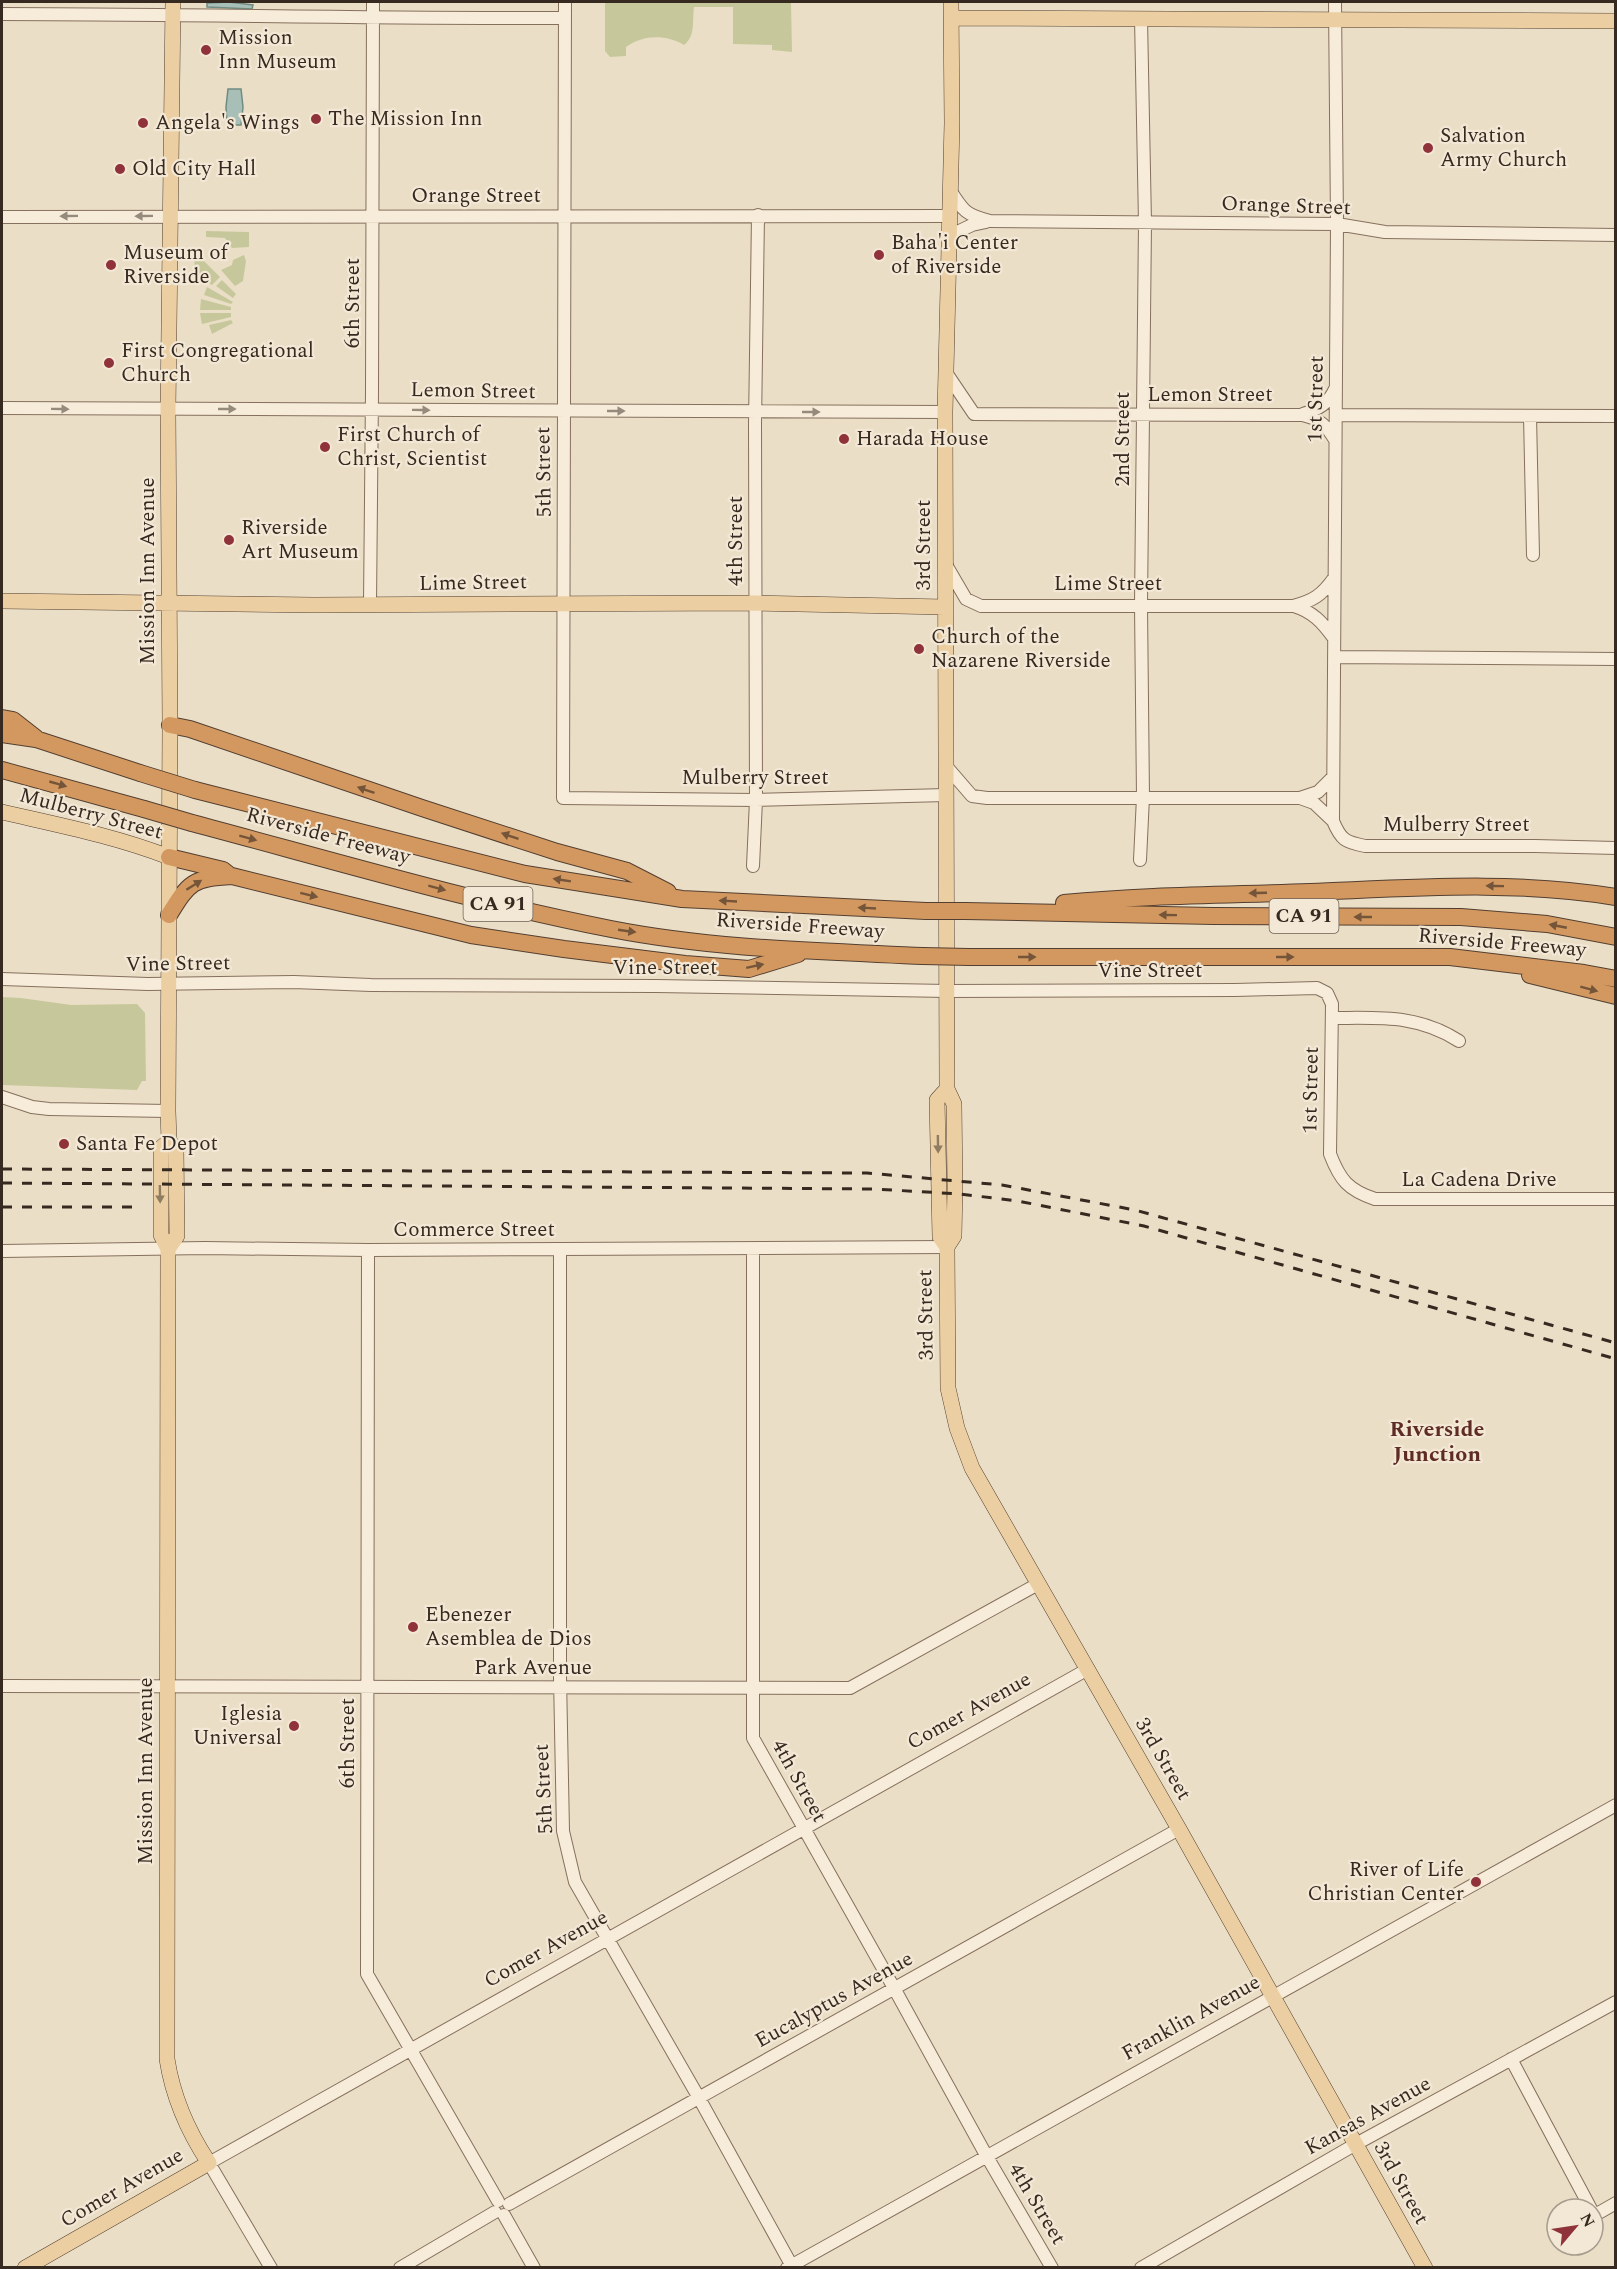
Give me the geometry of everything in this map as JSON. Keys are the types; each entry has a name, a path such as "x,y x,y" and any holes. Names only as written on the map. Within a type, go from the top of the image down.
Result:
{"highway":[{"path":"2,718 13,720 36,739"},
{"path":"170,725 190,729 557,852 627,871 682,899"},
{"name":"Riverside Freeway","path":"2,734 36,739 195,790 525,874 682,899 926,911 1461,917 1548,924 1616,937"},
{"name":"Riverside Freeway","path":"2,770 497,904 613,930 729,945 923,956 1450,957 1584,973 1616,980"},
{"path":"169,857 223,870 232,876"},
{"path":"169,915 191,884 213,877 232,876 471,935 564,950 749,969 810,951"},
{"path":"991,911 1134,896 1469,886 1539,888 1616,897"},
{"path":"1450,957 1616,996"}],"main road":[{"name":"3rd Street","path":"951,2 950,216 945,412 945,606 947,1089 954,1104 955,1187 954,1236 946,1248 948,1388 957,1428 972,1468 1179,1829 1425,2268"},
{"name":"Mission Inn Avenue","path":"173,9 168,409 170,725 168,1111 169,1141 176,1149 177,1236 168,1249 167,2059 171,2082 182,2117 209,2163"},
{"path":"951,18 1616,21"},
{"name":"Lime Street","path":"2,601 370,605 756,603 945,606"},
{"name":"Mulberry Street","path":"6,815 67,826 146,848 169,857"},
{"name":"Comer Avenue","path":"25,2268 209,2163"}],"street":[{"name":"6th Street","path":"370,605 373,2"},
{"name":"5th Street","path":"563,798 565,2"},
{"name":"1st Street","path":"1333,821 1337,224 1335,2"},
{"path":"2,14 173,9 264,18 373,16 565,18"},
{"name":"2nd Street","path":"1140,860 1143,797 1141,605 1145,223 1141,18"},
{"name":"Orange Street","path":"950,189 961,208 971,216 990,221"},
{"name":"4th Street","path":"753,866 756,801 755,412 758,215"},
{"name":"Orange Street","path":"2,217 950,216"},
{"name":"Orange Street","path":"949,236 972,225 990,221 1337,224 1385,232 1616,235"},
{"name":"Lemon Street","path":"947,374 974,414 1302,415"},
{"path":"1302,415 1319,409 1329,401 1336,388"},
{"name":"Lemon Street","path":"2,408 945,412"},
{"path":"1302,415 1317,418 1326,425 1335,440"},
{"path":"1336,415 1616,416"},
{"path":"1530,416 1533,555"},
{"name":"Lime Street","path":"945,563 966,599 981,606 1293,606"},
{"path":"1293,606 1310,602 1323,594 1334,578"},
{"path":"1293,606 1308,610 1323,623 1334,638"},
{"path":"1334,657 1616,659"},
{"path":"946,766 972,796 987,798 1300,798 1318,792 1332,778"},
{"name":"Mulberry Street","path":"563,798 756,801 946,795"},
{"name":"Mulberry Street","path":"1300,798 1314,803 1333,821 1340,837 1352,844 1365,846 1616,848"},
{"name":"Vine Street","path":"2,979 86,984 294,982 371,985 656,986 948,991 1317,988 1326,993"},
{"name":"1st Street","path":"1326,993 1332,1004 1330,1154 1346,1185"},
{"path":"1332,1018 1413,1020 1445,1031 1460,1041"},
{"path":"2,1097 32,1107 49,1109 168,1111"},
{"name":"La Cadena Drive","path":"1346,1185 1359,1194 1375,1199 1616,1199"},
{"name":"Commerce Street","path":"2,1251 946,1248"},
{"name":"5th Street","path":"560,1249 560,1687 563,1831 575,1882 699,2098 790,2267"},
{"name":"4th Street","path":"753,1249 753,1738 986,2155 1052,2268"},
{"name":"6th Street","path":"368,1250 367,1974 534,2268"},
{"name":"Park Avenue","path":"2,1686 850,1688 1038,1584"},
{"name":"Comer Avenue","path":"209,2163 1088,1669"},
{"name":"Franklin Avenue","path":"790,2267 1271,1995 1616,1805"},
{"name":"Eucalyptus Avenue","path":"400,2268 501,2208 1179,1829"},
{"name":"Kansas Avenue","path":"1141,2268 1356,2144 1616,2002"},
{"path":"1511,2059 1585,2197"},
{"name":"Mission Inn Avenue","path":"209,2163 271,2268"}],"green space":[{"path":"593,2 791,2 792,52 772,50 772,45 733,44 733,7 694,7 692,33 684,45 669,39 647,38 626,47 626,56 610,57 605,51 605,3"},
{"path":"206,231 249,232 249,247 232,248 225,238 206,237"},
{"path":"194,251 220,277 212,285 195,278"},
{"path":"244,255 246,261 243,281 235,286 221,270 232,265 233,260"},
{"path":"222,280 236,294 233,298 216,286"},
{"path":"207,287 233,302 231,304 204,295"},
{"path":"201,299 231,307 231,310 200,310"},
{"path":"200,313 231,313 231,317 202,324"},
{"path":"231,320 233,323 212,334 209,325"},
{"path":"2,997 71,1005 137,1004 145,1013 146,1081 142,1081 137,1090 2,1085"}],"shaded area":[{"path":"229,2 253,5 252,9 207,7 207,3"},
{"path":"228,89 241,89 243,107 241,125 227,125"}],"railway":[{"path":"2,1169 867,1173 1002,1185 1135,1210 1616,1343"},
{"path":"2,1183 874,1189 960,1194 1018,1201 1144,1226 1616,1359"},
{"path":"2,1207 136,1207"}],"place":[{"name":"Mission Inn Museum","path":"206,50"},
{"name":"The Mission Inn","path":"316,119"},
{"name":"Angela's Wings","path":"143,123"},
{"name":"Salvation Army Church","path":"1428,148"},
{"name":"Old City Hall","path":"120,169"},
{"name":"Baha'i Center of Riverside","path":"879,255"},
{"name":"Museum of Riverside","path":"111,265"},
{"name":"First Congregational Church","path":"109,363"},
{"name":"Harada House","path":"844,439"},
{"name":"First Church of Christ, Scientist","path":"325,447"},
{"name":"Riverside Art Museum","path":"229,540"},
{"name":"Church of the Nazarene Riverside","path":"919,649"},
{"name":"Santa Fe Depot","path":"64,1144"},
{"name":"Ebenezer Asemblea de Dios","path":"413,1627"},
{"name":"Iglesia Universal","path":"294,1726"},
{"name":"River of Life Christian Center","path":"1476,1882"}],"district":[{"name":"Riverside Junction","path":"1437,1442"}]}
